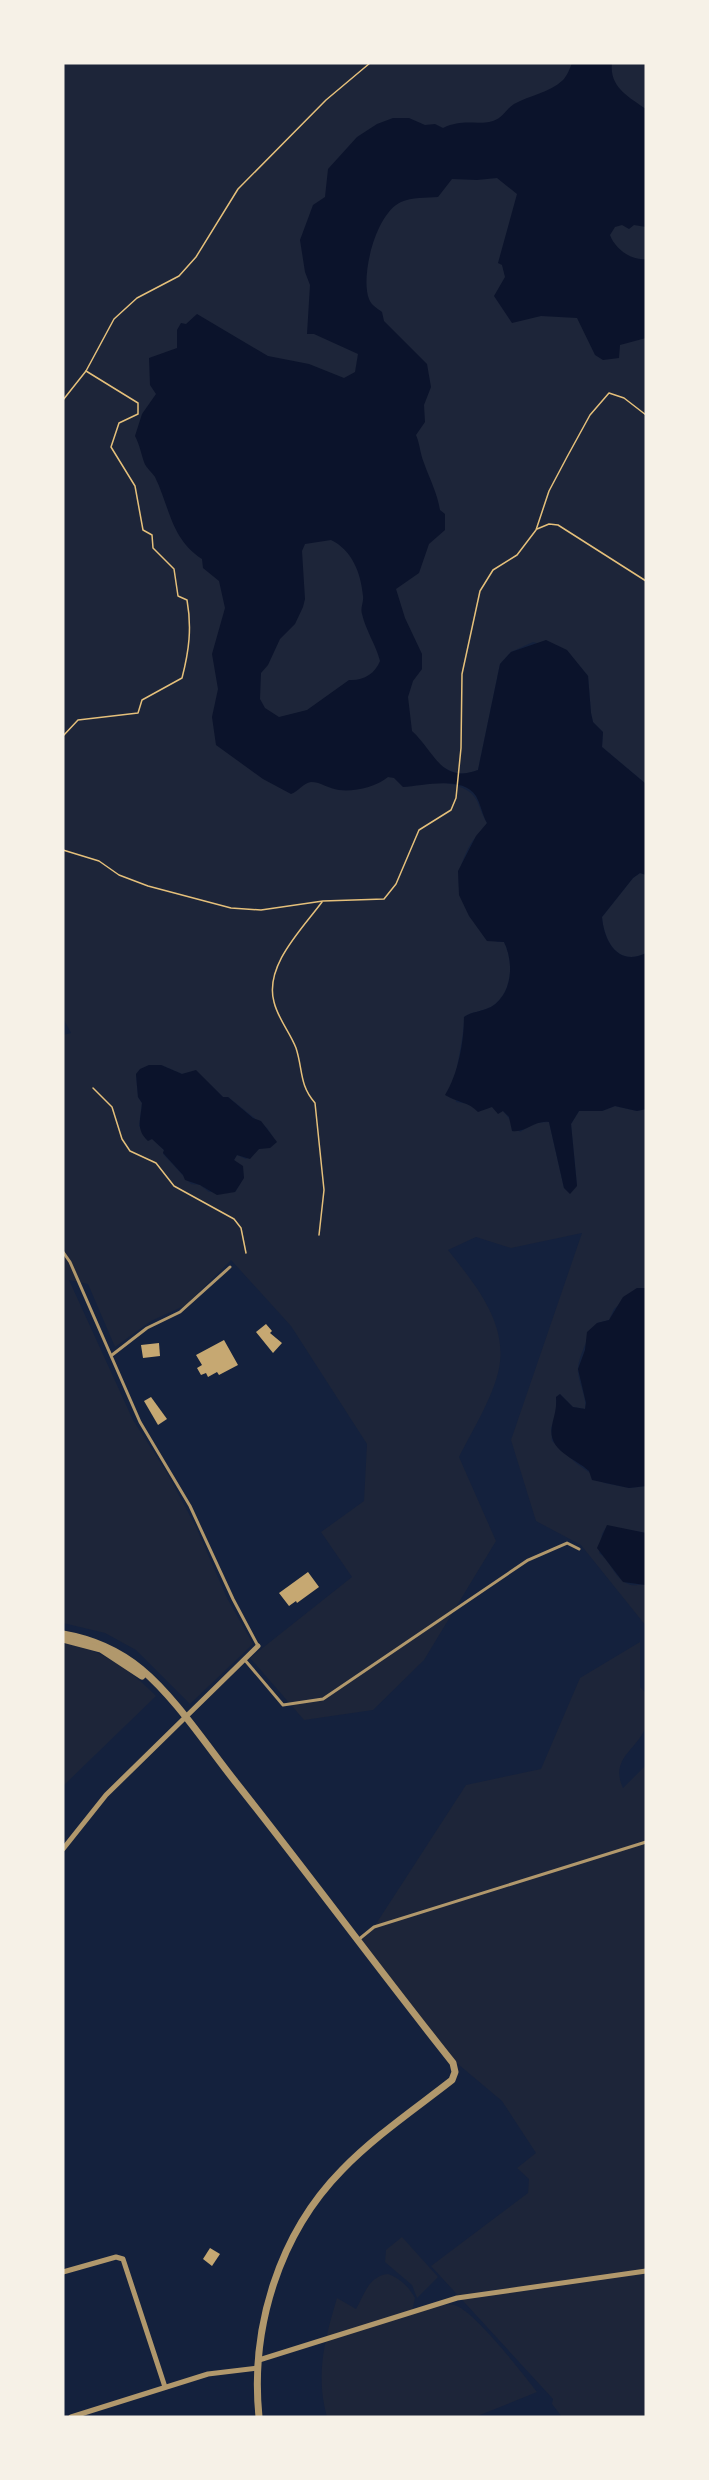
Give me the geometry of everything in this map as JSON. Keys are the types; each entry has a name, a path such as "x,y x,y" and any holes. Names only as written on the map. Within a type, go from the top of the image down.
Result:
{"street":[{"path":"63,1634 100,1644 132,1662 157,1685 453,2063 455,2072 452,2080 349,2163 305,2217 277,2274 264,2322 258,2364 259,2417"},
{"path":"63,1640 91,1646 118,1658 140,1674 184,1718"},
{"path":"63,1849 101,1800 258,1646"},
{"path":"63,2272 116,2257 123,2259 165,2387"},
{"path":"71,2417 165,2387 218,2372 258,2364 457,2298 646,2271"}],"lane":[{"path":"63,1252 70,1262 140,1422 190,1506 233,1599 258,1646"},
{"path":"112,1355 147,1328 180,1312 230,1267"},
{"path":"244,1659 283,1705 323,1699 528,1560 567,1543 579,1549"},
{"path":"358,1940 374,1927 646,1842"}],"path":[{"path":"63,400 86,371 114,319 138,298 179,276 196,257 238,189 326,100 370,63"},
{"path":"63,736 78,720 138,712 142,700 182,678 190,640 191,623 187,600 178,596 174,569 153,548 152,535 143,530 135,486 111,447 118,423 138,414 138,404 86,371"},
{"path":"63,850 99,861 119,875 139,882 231,908 261,910 323,901 384,899 396,885 419,830 451,810 456,798 461,687 476,601 493,570 517,555 536,530 554,482 590,415 609,393 624,398 646,415"},
{"path":"536,530 549,524 558,525 646,581"},
{"path":"319,1235 324,1190 315,1103 306,1093 300,1078 299,1057 292,1036 273,1001 273,978 282,957 323,901"},
{"path":"93,1088 112,1107 122,1139 130,1151 156,1163 174,1186 234,1219 241,1228 246,1253"}],"shaded area":[{"path":"63,63 646,63 646,784 602,747 603,732 593,722 591,713 588,676 566,650 533,642 511,652 500,664 478,770 459,773 441,766 436,782 455,785 473,795 487,823 472,842 462,861 459,887 462,898 476,918 497,942 504,942 510,968 507,986 498,1001 491,1007 464,1017 457,1069 456,1102 492,1107 503,1111 520,1132 534,1123 549,1122 564,1188 577,1185 571,1124 579,1111 602,1111 615,1106 637,1111 646,1109 646,1288 637,1288 614,1309 609,1320 597,1323 584,1346 578,1366 585,1409 573,1407 560,1394 556,1397 557,1413 551,1428 552,1441 576,1463 604,1483 629,1488 646,1486 646,1533 607,1526 602,1534 599,1553 626,1583 646,1585 646,1626 581,1545 536,1521 511,1440 582,1233 511,1248 476,1237 448,1250 485,1302 492,1316 500,1346 500,1362 494,1385 459,1457 496,1541 424,1660 373,1710 304,1720 250,1658 352,1577 321,1532 364,1501 367,1444 291,1326 231,1260 186,1305 151,1321 115,1347 88,1284 69,1280 133,1420 166,1471 196,1527 227,1598 253,1644 190,1704 136,1650 105,1633 63,1623 63,1035 71,1033 63,1018","holes":["149,1065 161,1065 182,1074 196,1071 223,1097 228,1097 267,1128 273,1137 266,1147 259,1149 246,1159 237,1155 234,1160 242,1179 235,1192 209,1192 200,1185 191,1184 163,1154 164,1150 139,1126 142,1103 138,1097 136,1074"]},
{"path":"572,63 612,63 617,85 627,96 646,109 646,227 634,225 629,229 622,225 615,227 610,235 625,253 635,258 646,259 646,338 620,345 619,358 603,360 595,355 577,318 541,316 512,323 494,296 505,277 502,265 498,263 517,194 497,178 452,179 438,197 410,199 392,208 384,219 372,246 367,276 367,289 371,303 382,312 384,321 427,364 431,387 424,405 425,422 416,435 440,510 445,514 445,530 429,544 419,573 396,589 405,618 422,654 422,669 413,681 408,697 412,731 447,769 455,773 478,770 500,664 511,652 546,640 567,650 588,676 591,713 593,722 603,732 602,747 646,784 646,875 640,873 633,878 602,917 609,943 620,954 628,957 646,953 646,1109 637,1111 615,1106 602,1111 579,1111 571,1124 577,1186 570,1194 564,1188 549,1122 512,1131 509,1117 503,1111 498,1114 492,1107 478,1112 471,1106 445,1095 450,1087 459,1058 464,1017 491,1007 498,1001 507,986 510,968 504,942 487,941 469,916 459,895 458,871 476,836 487,823 476,796 462,786 442,783 403,787 394,778 388,777 371,786 351,790 335,789 311,782 291,794 263,779 216,745 212,717 218,689 212,654 225,608 219,581 203,568 202,559 192,551 177,532 155,477 145,464 135,436 142,414 156,394 150,385 149,358 177,348 177,330 181,323 186,324 197,314 268,356 309,364 344,378 355,372 358,354 314,334 307,334 310,285 305,272 300,240 313,205 325,197 328,169 357,137 377,124 393,118 409,118 425,125 435,124 443,128 458,123 493,121 514,104 558,84","holes":["331,540 350,556 358,571 363,596 361,610 380,661 368,676 349,680 307,710 279,717 265,708 260,699 261,673 268,665 280,639 295,624 303,607 305,599 302,551 305,544"]},
{"path":"640,873 646,875 646,953 628,957 620,954 609,943 602,917 633,878"},
{"path":"149,1065 161,1065 182,1074 196,1070 223,1097 228,1097 253,1118 261,1121 277,1142 270,1148 259,1149 250,1159 237,1155 234,1160 243,1166 244,1178 235,1192 217,1195 200,1185 185,1180 163,1153 164,1150 152,1139 148,1141 144,1137 140,1128 142,1103 138,1097 136,1074 140,1069"},
{"path":"637,1288 646,1288 646,1486 629,1488 592,1480 589,1471 558,1448 552,1435 552,1426 556,1397 560,1394 573,1407 585,1409 586,1403 578,1369 585,1350 587,1332 597,1323 609,1320 623,1297"},
{"path":"607,1525 646,1533 646,1585 623,1582 597,1548"},
{"path":"640,1642 640,1687 646,1693 647,1723 637,1742 622,1762 620,1778 623,1788 646,1765 646,2417 562,2417 552,2404 553,2399 431,2266 528,2193 529,2179 517,2168 536,2153 502,2101 446,2054 358,1940 374,1927 466,1785 541,1769 580,1678"},
{"path":"63,1643 102,1655 136,1677 156,1696 63,1786"},
{"path":"402,2237 438,2277 417,2298 412,2285 385,2262 386,2250"},
{"path":"388,2274 407,2286 415,2298 412,2312 444,2305 454,2305 462,2309 497,2343 537,2392 475,2417 327,2417 322,2386 323,2357 337,2298 356,2309 372,2282"}],"building":[{"path":"266,1324 272,1331 270,1333 282,1343 273,1353 256,1332"},
{"path":"224,1340 238,1365 219,1375 217,1372 208,1377 206,1373 201,1375 197,1368 202,1365 196,1355"},
{"path":"159,1343 160,1356 143,1358 141,1345"},
{"path":"151,1397 167,1419 158,1425 144,1401"},
{"path":"308,1572 319,1587 289,1606 279,1593"},
{"path":"210,2248 220,2254 212,2266 203,2259"}]}
